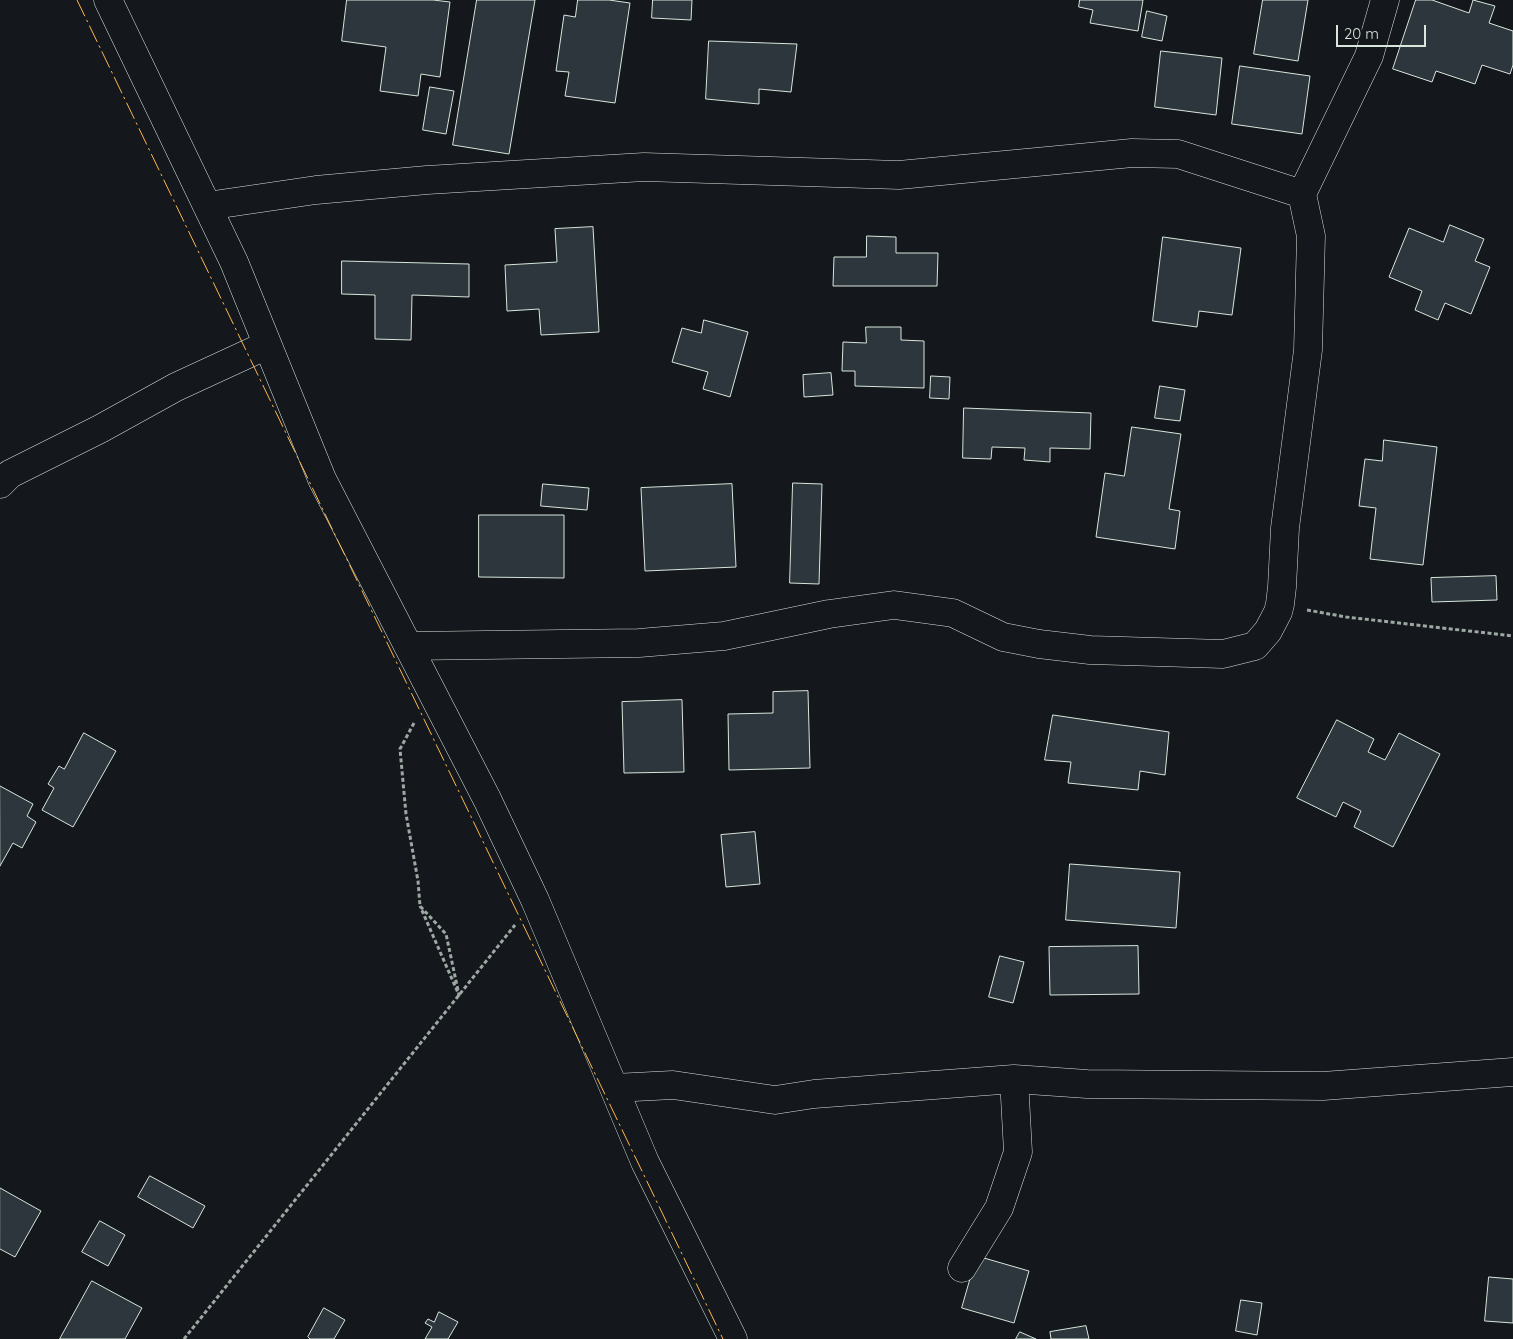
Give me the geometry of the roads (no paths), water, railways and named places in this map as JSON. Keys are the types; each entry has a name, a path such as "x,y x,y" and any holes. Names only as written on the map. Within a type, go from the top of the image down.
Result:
{"street":[{"path":"108,0 234,262 322,479 487,799 535,900 645,1162 733,1339"},
{"path":"408,646 648,642 724,636 829,614 894,605 953,613 1003,637 1090,650 1223,654 1255,646 1268,631 1280,604 1285,528 1308,350 1311,236 1302,194 1369,56 1385,0"},
{"path":"207,206 316,190 426,180 644,167 899,175 1132,153 1178,154 1302,194"},
{"path":"0,484 10,474 100,429 176,387 268,345"},
{"path":"614,1088 673,1085 775,1100 814,1094 1014,1079 1087,1084 1323,1086 1513,1072"},
{"path":"962,1268 999,1208 1018,1152 1014,1079"}]}
